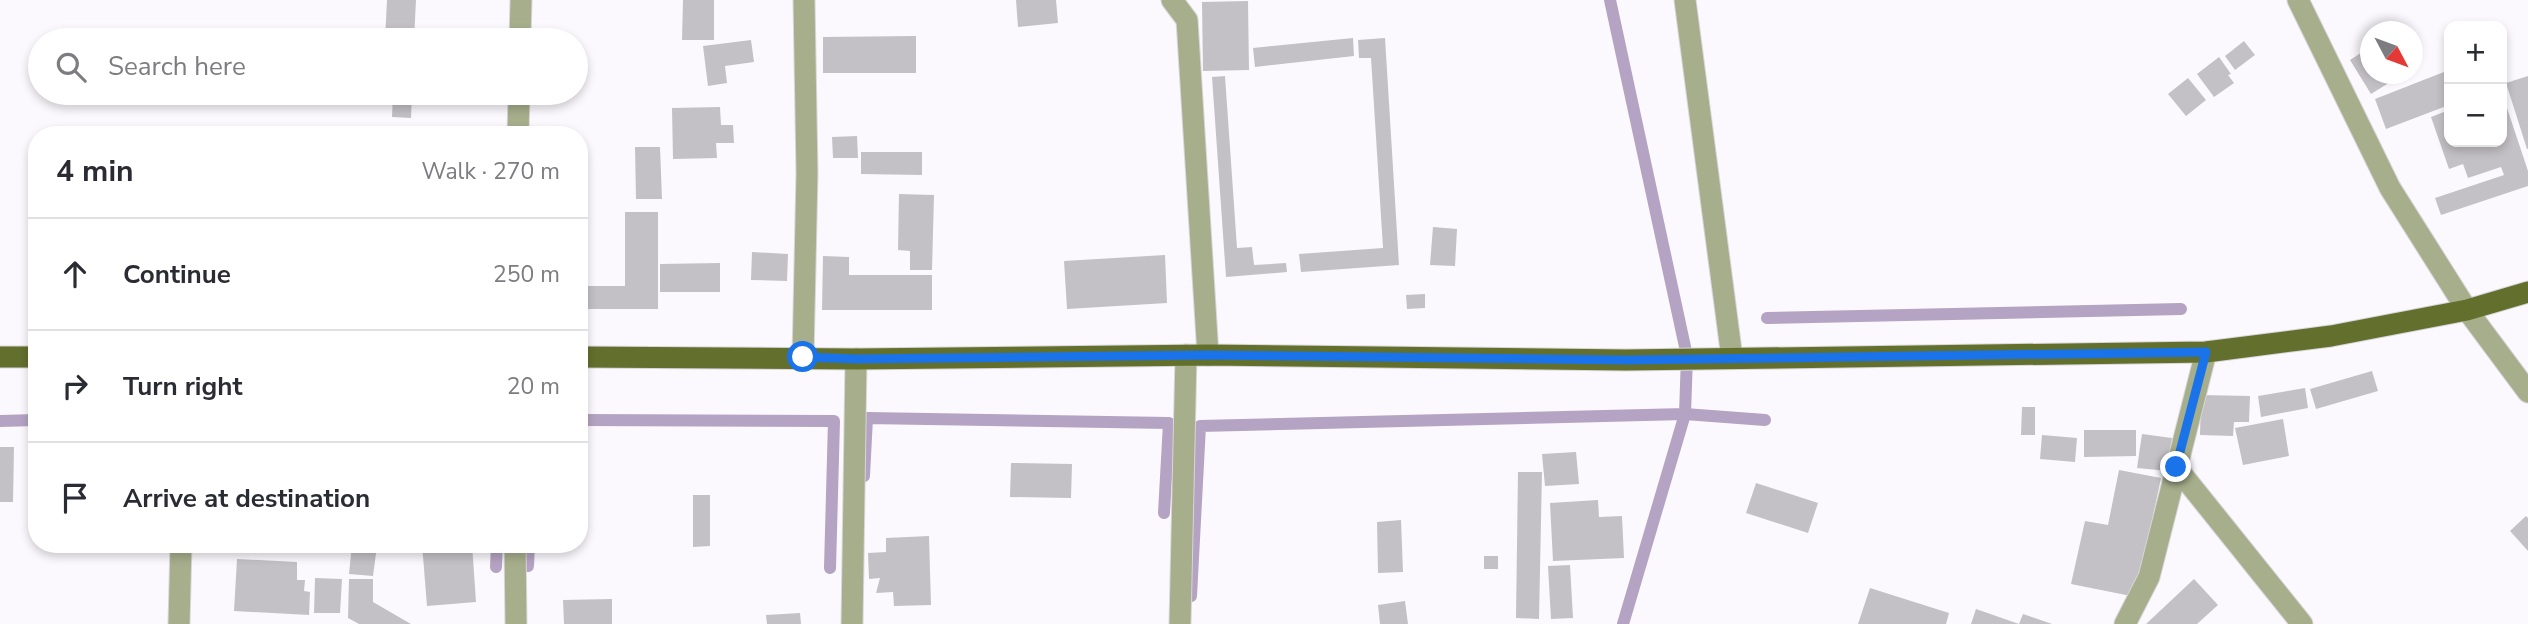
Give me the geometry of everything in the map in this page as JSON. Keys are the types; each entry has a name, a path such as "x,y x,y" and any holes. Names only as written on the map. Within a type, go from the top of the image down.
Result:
{"main road":[{"path":"588,357 856,359 1208,355 1626,360 2073,356 2206,352 2331,336 2468,310 2528,292"},
{"path":"0,357 28,357"}],"street":[{"path":"520,28 521,0"},
{"path":"803,357 807,173 804,0"},
{"path":"1172,0 1187,20 1208,355"},
{"path":"1685,0 1732,358"},
{"path":"2298,0 2390,188 2468,310 2528,392"},
{"path":"518,126 519,105"},
{"path":"2125,624 2149,578 2206,352"},
{"path":"1180,624 1185,355"},
{"path":"852,624 856,359"},
{"path":"2176,467 2302,624"},
{"path":"179,624 181,553"},
{"path":"515,553 516,624"}],"building":[{"path":"387,0 416,0 415,28 386,28"},
{"path":"683,0 714,0 714,40 682,40"},
{"path":"1016,0 1056,0 1058,23 1018,27"},
{"path":"1248,1 1249,70 1203,71 1202,2"},
{"path":"916,36 916,73 823,73 823,37"},
{"path":"1353,38 1354,56 1255,67 1253,48"},
{"path":"1385,38 1399,265 1301,272 1299,254 1383,248 1371,58 1359,58 1358,40"},
{"path":"751,40 754,62 725,66 727,83 708,86 703,46"},
{"path":"2244,41 2255,55 2235,70 2225,56"},
{"path":"2360,54 2360,76 2350,60"},
{"path":"2219,57 2234,83 2214,97 2197,74"},
{"path":"2444,72 2444,107 2386,129 2375,99 2413,84 2423,84 2423,80"},
{"path":"1225,76 1237,248 1252,247 1254,265 1286,263 1287,272 1226,277 1212,77"},
{"path":"2528,76 2528,149 2507,86 2507,83"},
{"path":"2188,78 2206,100 2186,116 2168,94"},
{"path":"2365,84 2387,84 2371,94"},
{"path":"392,105 412,105 411,118 392,117"},
{"path":"720,107 721,125 733,125 734,143 716,143 717,158 673,159 672,108"},
{"path":"2507,108 2528,171 2528,186 2441,215 2435,198 2504,175 2501,167 2468,178 2463,164 2449,169 2431,117 2444,112 2444,147 2507,147"},
{"path":"857,136 858,158 833,158 832,137"},
{"path":"635,147 660,147 662,199 636,199"},
{"path":"861,152 922,152 922,175 861,174"},
{"path":"899,194 934,195 932,270 910,270 910,251 898,250"},
{"path":"625,212 658,212 658,309 588,309 588,286 625,286"},
{"path":"1433,227 1457,229 1455,266 1430,265"},
{"path":"752,252 788,254 787,281 751,280"},
{"path":"1165,255 1167,303 1067,309 1064,261"},
{"path":"823,256 849,257 849,275 932,275 932,310 822,310"},
{"path":"720,263 720,292 660,292 660,264"},
{"path":"1425,294 1425,308 1407,309 1406,295"},
{"path":"2372,371 2378,391 2316,409 2310,389"},
{"path":"2305,388 2308,408 2261,417 2258,396"},
{"path":"2201,395 2250,396 2249,422 2234,422 2233,436 2200,435"},
{"path":"2022,407 2035,407 2035,435 2021,435"},
{"path":"2283,419 2289,456 2243,465 2235,428"},
{"path":"2084,430 2136,430 2136,456 2084,457"},
{"path":"2142,434 2172,438 2168,471 2137,468"},
{"path":"2042,435 2077,438 2075,462 2040,459"},
{"path":"0,447 14,447 13,502 0,502"},
{"path":"1576,452 1579,484 1545,486 1542,454"},
{"path":"1011,463 1072,464 1071,498 1010,497"},
{"path":"2119,470 2161,478 2136,597 2071,584 2085,521 2108,525"},
{"path":"1518,472 1542,472 1539,619 1516,618"},
{"path":"1756,483 1818,503 1808,533 1746,513"},
{"path":"693,495 710,495 710,546 693,547"},
{"path":"1598,500 1599,517 1622,516 1624,558 1553,561 1550,503"},
{"path":"2526,516 2528,518 2528,551 2510,531"},
{"path":"1401,520 1403,572 1378,573 1377,522"},
{"path":"929,536 931,605 894,606 893,592 876,593 880,578 869,579 868,553 886,552 886,538"},
{"path":"351,553 376,553 373,576 349,574"},
{"path":"423,553 473,553 476,602 427,606"},
{"path":"1484,556 1498,556 1498,569 1484,569"},
{"path":"237,559 297,562 297,580 305,580 304,591 310,592 309,615 234,611"},
{"path":"1570,565 1573,618 1551,619 1548,566"},
{"path":"315,578 342,579 340,613 314,613"},
{"path":"349,579 373,579 373,602 411,624 359,624 348,618"},
{"path":"2194,579 2218,605 2197,624 2146,624"},
{"path":"1870,588 1949,613 1946,624 1858,624"},
{"path":"612,599 612,624 564,624 563,600"},
{"path":"1405,601 1408,624 1380,624 1378,605"},
{"path":"1976,609 2019,624 1971,624"},
{"path":"800,613 801,624 767,624 766,615"},
{"path":"2023,614 2052,624 2019,624"}],"waterway":[{"path":"1610,0 1687,356 1685,414 1623,624"},
{"path":"1767,318 2181,309"},
{"path":"1191,596 1200,426 1685,414 1765,420"},
{"path":"864,476 867,418 1169,423 1164,513"},
{"path":"0,421 28,420"},
{"path":"588,420 834,421 830,568"},
{"path":"496,567 497,553"},
{"path":"528,566 529,553"}],"route":[{"path":"803,357 856,359 1208,355 1626,360 2073,356 2206,352 2176,467"}]}
